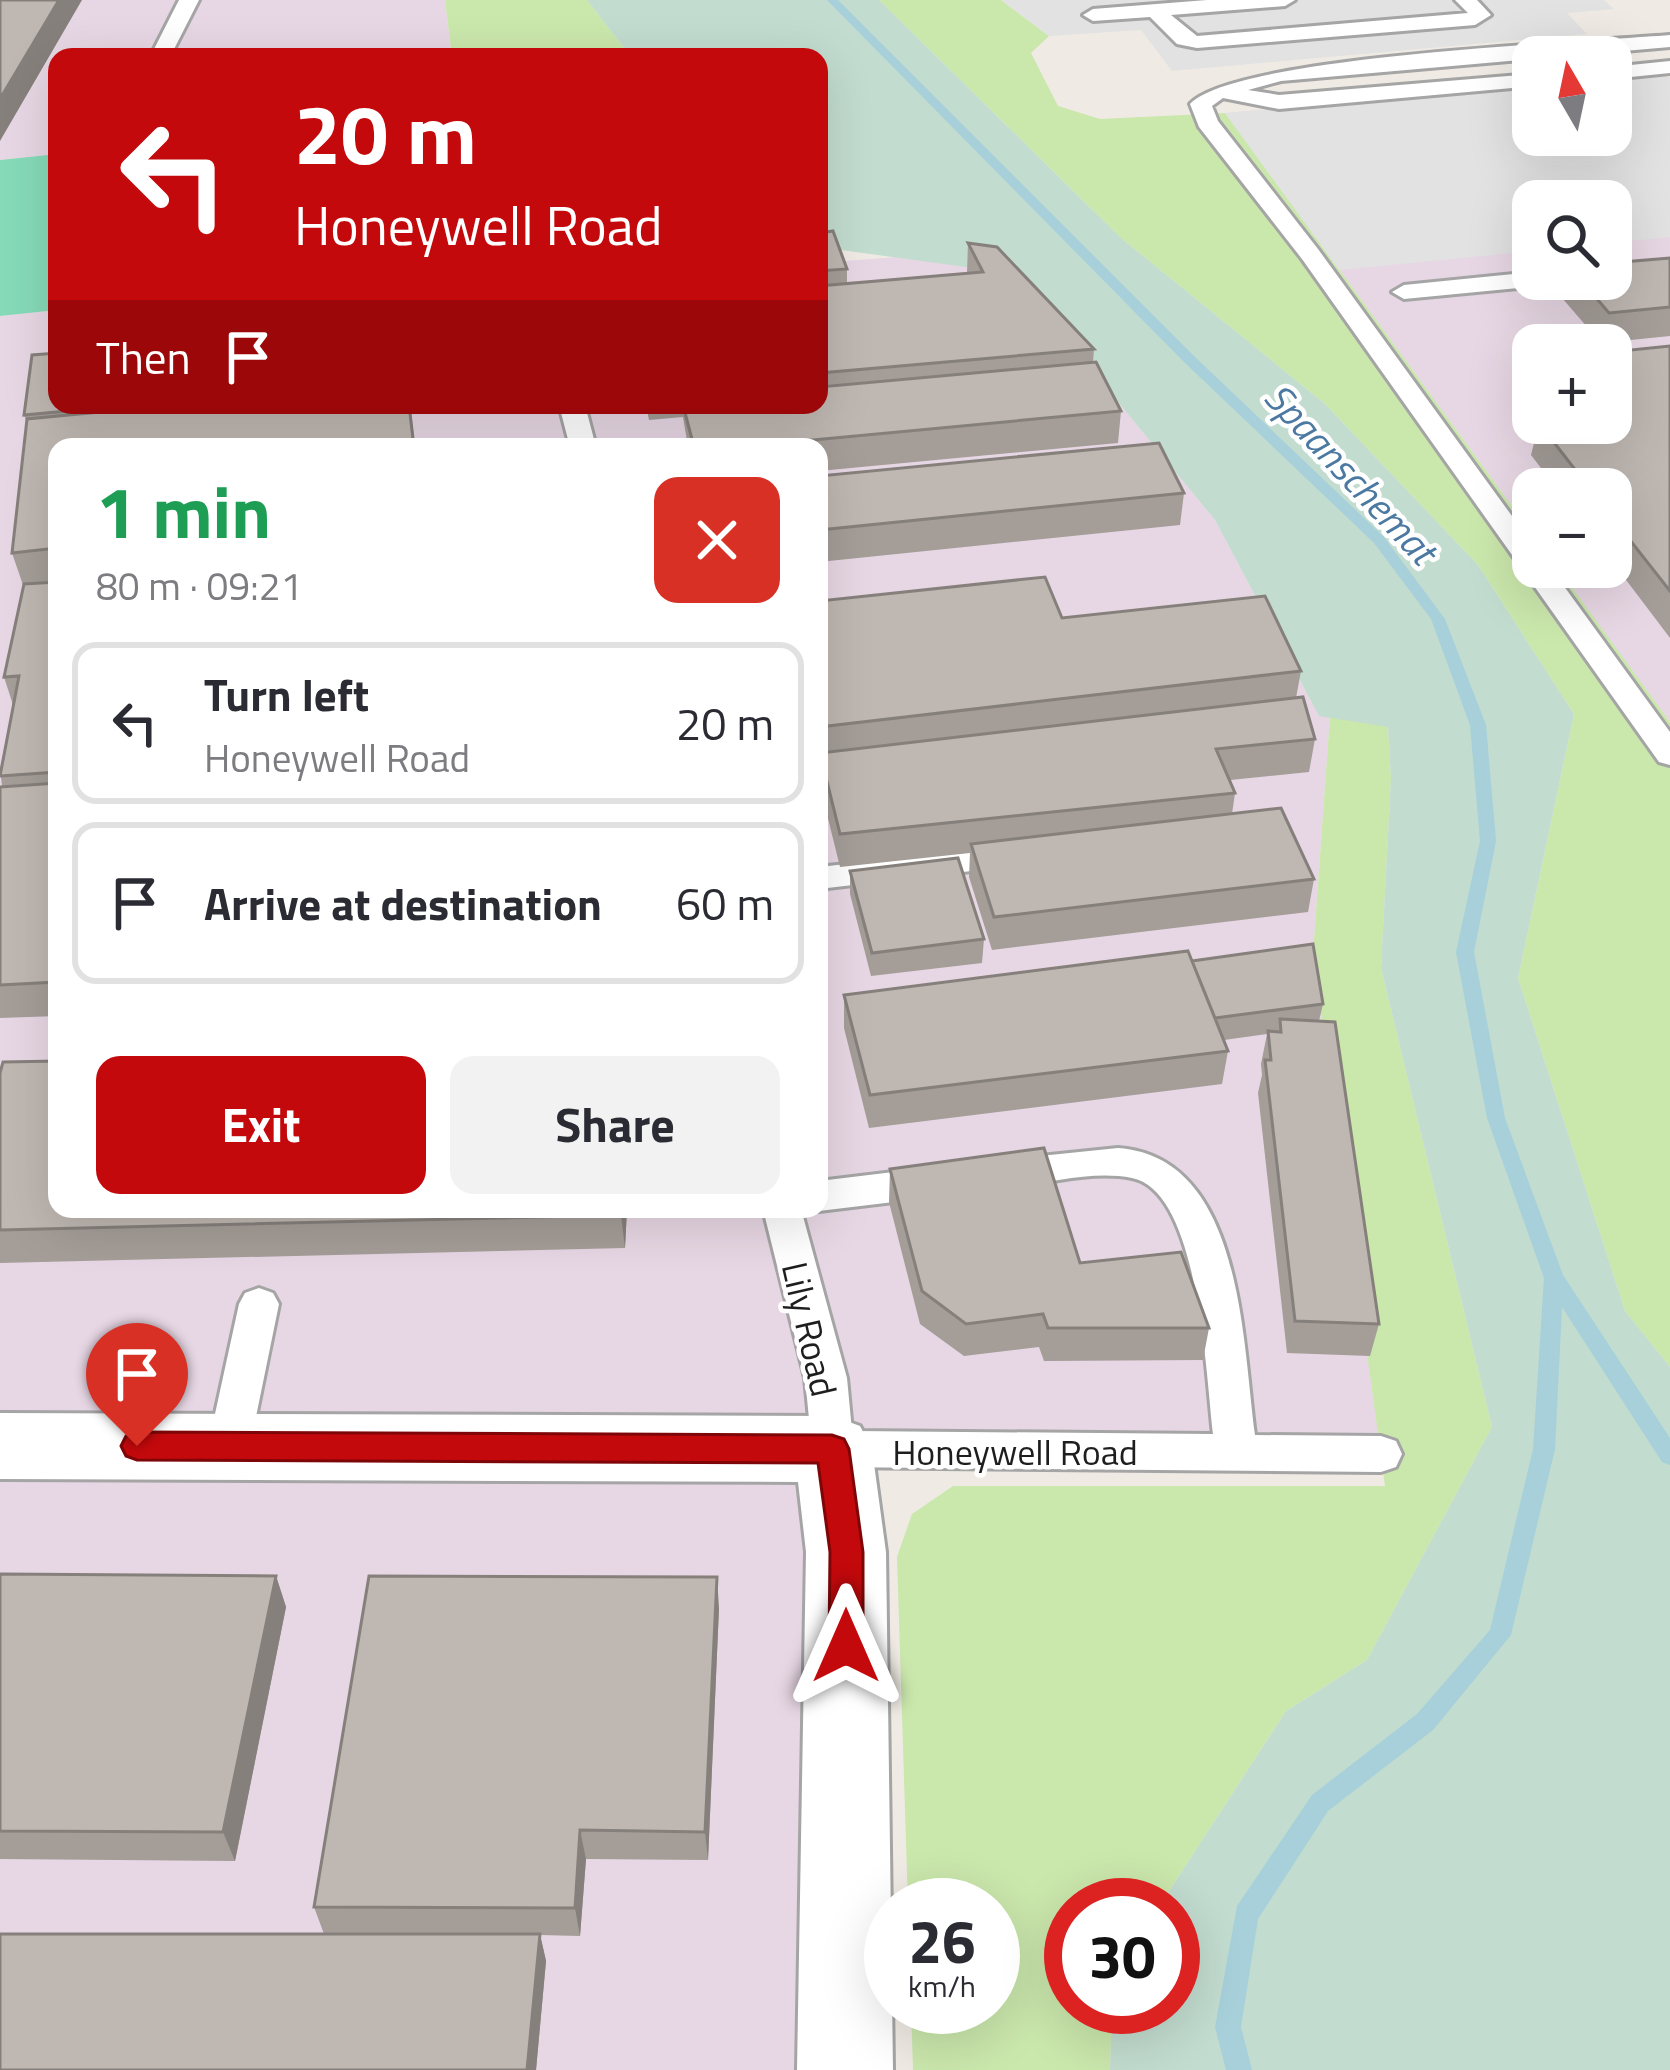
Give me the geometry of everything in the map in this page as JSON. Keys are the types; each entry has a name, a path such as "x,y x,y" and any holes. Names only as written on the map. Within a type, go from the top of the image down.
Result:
{"street":[{"name":"Honeywell Road","path":"0,1446 832,1449"},
{"path":"832,1449 846,1552 845,2070"}],"lane":[{"path":"165,48 189,0"},
{"path":"1093,15 1285,0"},
{"path":"1155,10 1184,40 1197,42 1475,20 1481,15 1465,0"},
{"path":"1512,535 1336,290 1207,122 1201,104 1219,91 1280,75 1670,41"},
{"path":"1632,71 1670,67"},
{"path":"1219,91 1279,102 1512,82"},
{"path":"1405,292 1512,282"},
{"path":"1550,588 1670,755"},
{"path":"828,877 1052,852"},
{"path":"828,1195 1126,1162 1167,1176 1192,1210 1206,1247 1236,1452"},
{"name":"Lily Road","path":"784,1218 826,1378 832,1449"},
{"path":"229,1446 259,1304"},
{"name":"Honeywell Road","path":"832,1449 1381,1454"}],"shaded area":[{"path":"0,0 445,0 451,48 48,48 48,155 0,160"},
{"path":"1001,0 1604,0 1614,9 1567,13 1587,34 1512,36 1512,41 1172,71 1141,30 1049,36"},
{"path":"1632,77 1670,78 1670,722 1571,588 1632,588 1632,468 1512,468 1512,506 1225,113 1512,88 1512,156 1632,156"},
{"path":"1632,77 1670,78 1670,237 1632,241 1632,180 1512,180 1512,253 1339,270 1225,113 1512,88 1512,156 1632,156"},
{"path":"897,257 995,270 1099,379 1215,520 1319,716 1330,716 1313,954 1381,1454 833,1449 845,2070 0,2070 0,316 48,311 48,414 828,414 828,262"}],"green space":[{"path":"445,0 587,0 624,48 451,48"},
{"path":"587,0 879,0 1121,238 1325,404 1478,565 1574,714 1518,978 1625,1311 1670,1367 1670,2070 1110,2070 1111,2034 1200,2034 1200,1878 1178,1878 1286,1711 1367,1660 1492,1427 1381,968 1391,778 1388,727 1319,716 1215,520 1099,379 995,271 828,248 828,48 624,48"},
{"path":"879,0 1001,0 1049,36 1031,53 1058,106 1100,119 1225,113 1512,506 1512,588 1572,588 1670,722 1670,1367 1625,1311 1518,978 1574,714 1478,565 1325,404 1121,238"},
{"path":"48,155 48,311 0,316 0,160"},
{"path":"1330,716 1388,726 1391,778 1381,968 1492,1427 1367,1660 1286,1711 1178,1878 1044,1878 1044,2034 1111,2034 1110,2070 913,2070 912,2034 1020,2034 1020,1878 907,1878 897,1557 912,1514 953,1486 1385,1486 1313,954"}],"building":[{"path":"0,0 59,0 0,99"},
{"path":"833,231 847,269 828,270 828,232"},
{"path":"968,243 997,247 1094,349 828,372 828,285 983,272"},
{"path":"1670,258 1670,307 1609,313 1598,300 1632,300 1632,261"},
{"path":"1670,346 1670,591 1632,543 1632,468 1574,468 1555,444 1632,444 1632,350"},
{"path":"48,354 48,413 24,415 32,355"},
{"path":"1096,362 1121,411 828,438 692,438 685,414 828,414 828,386"},
{"path":"80,414 410,414 413,438 48,438 48,549 12,553 27,419"},
{"path":"1159,443 1184,493 828,529 828,475"},
{"path":"1045,577 1062,618 1265,596 1301,671 828,726 828,600"},
{"path":"48,583 48,773 0,776 19,676 4,677 24,584"},
{"path":"1303,697 1315,739 1216,749 1235,793 840,834 828,785 828,752"},
{"path":"48,784 48,982 0,985 0,787"},
{"path":"1281,808 1314,879 994,917 971,844"},
{"path":"958,858 984,939 872,953 850,871"},
{"path":"1313,944 1323,1004 1215,1018 1192,961"},
{"path":"1188,951 1228,1051 870,1095 844,995"},
{"path":"1280,1019 1335,1022 1379,1324 1295,1321 1265,1060 1271,1060 1268,1031 1281,1032"},
{"path":"48,1061 48,1218 497,1218 0,1230 3,1062"},
{"path":"1044,1148 1080,1263 1181,1252 1209,1328 1048,1328 1043,1314 966,1324 922,1291 890,1169"},
{"path":"0,1574 276,1576 223,1832 0,1831"},
{"path":"369,1576 717,1577 705,1832 580,1830 575,1908 314,1907"},
{"path":"0,1934 540,1934 527,2070 0,2070"}],"waterway":[{"name":"Spaanschemat","path":"832,0 1189,359 1379,540 1438,619 1478,725 1488,841 1465,952 1496,1118 1554,1278"},
{"path":"1239,2070 1228,2027 1246,1915 1320,1803 1425,1722 1500,1635 1544,1449 1554,1278"},
{"name":"Spaanschemat","path":"1554,1278 1670,1456"}],"route":[{"path":"137,1446 832,1449 846,1552 846,1646"}]}
